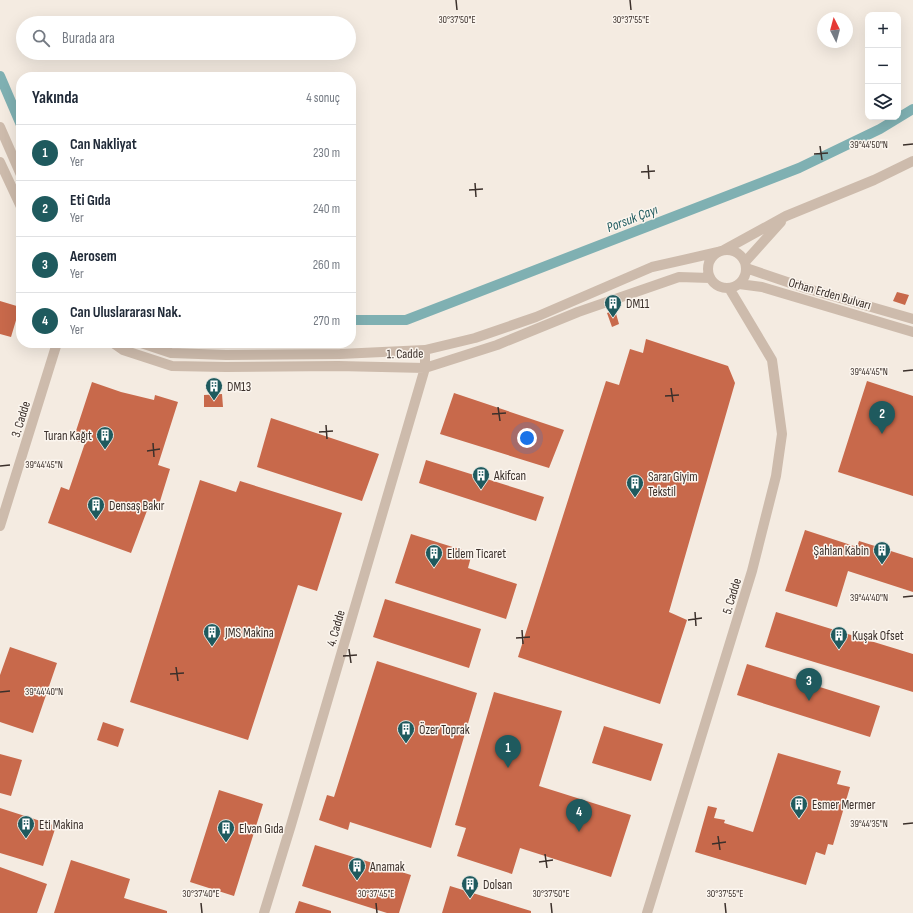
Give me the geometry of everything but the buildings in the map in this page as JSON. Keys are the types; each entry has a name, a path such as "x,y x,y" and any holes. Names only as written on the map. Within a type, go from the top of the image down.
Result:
{"street":[{"path":"0,127 16,164"},
{"name":"1. Cadde","path":"156,348 171,353 226,355 340,354 425,350 475,338 536,317 652,267 721,251 786,216 874,180 913,161"},
{"path":"0,162 16,196"},
{"path":"734,286 743,280 746,265 786,216"},
{"name":"Orhan Erden Bulvarı","path":"721,251 730,250 737,252 746,265 805,288 913,319"},
{"path":"710,278 708,272 710,261 721,251"},
{"name":"1. Cadde","path":"120,348 172,366 338,366 424,368 497,345 578,312 679,277 710,278"},
{"name":"Orhan Erden Bulvarı","path":"710,278 718,286 762,287 913,332"},
{"name":"5. Cadde","path":"647,913 752,571 776,476 782,434 772,360 734,286"},
{"name":"3. Cadde","path":"0,526 56,348"},
{"name":"4. Cadde","path":"264,913 424,368 425,350"}],"waterway":[{"name":"Porsuk Çayı","path":"0,76 16,113"},
{"name":"Porsuk Çayı","path":"356,320 406,320 799,168 880,129 913,109"}],"place":[{"name":"DM11","path":"613,318"},
{"name":"DM13","path":"214,401"},
{"name":"Eti Gıda","path":"882,434"},
{"name":"Turan Kağıt","path":"105,450"},
{"name":"Akifcan","path":"481,490"},
{"name":"Sarar Giyim Tekstil","path":"635,498"},
{"name":"Densaş Bakır","path":"96,520"},
{"name":"Şahlan Kabin","path":"882,565"},
{"name":"Eldem Ticaret","path":"434,568"},
{"name":"JMS Makina","path":"212,647"},
{"name":"Kuşak Ofset","path":"839,650"},
{"name":"Aerosem","path":"809,701"},
{"name":"Özer Toprak","path":"406,744"},
{"name":"Can Nakliyat","path":"508,768"},
{"name":"Esmer Mermer","path":"799,819"},
{"name":"Can Uluslararası Nak.","path":"579,832"},
{"name":"Eti Makina","path":"26,839"},
{"name":"Elvan Gıda","path":"226,843"},
{"name":"Anamak","path":"357,881"},
{"name":"Dolsan","path":"470,899"}]}
